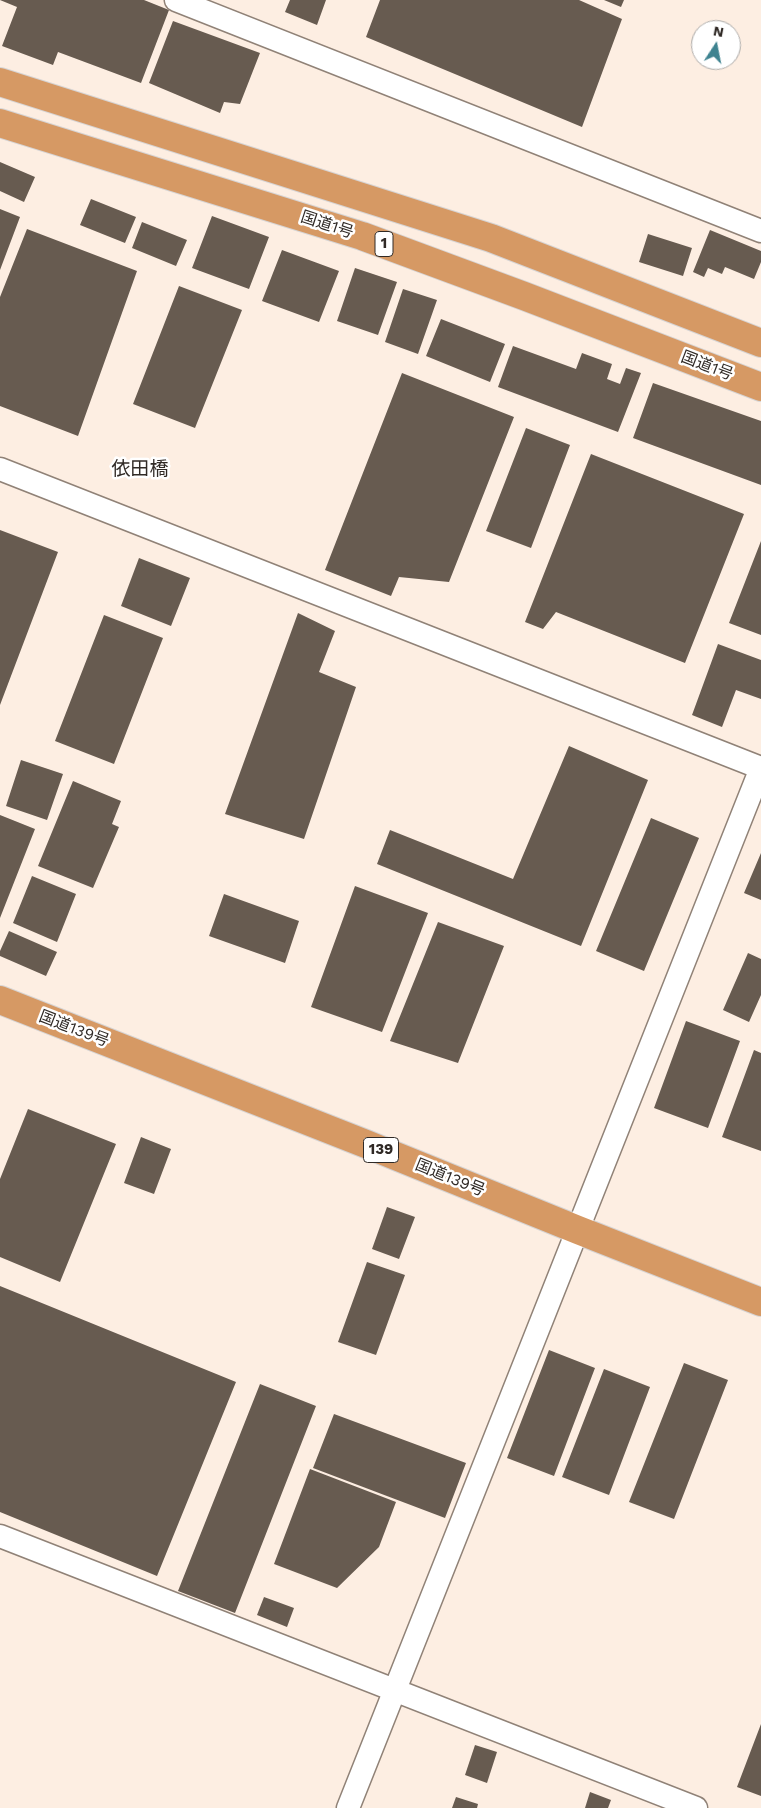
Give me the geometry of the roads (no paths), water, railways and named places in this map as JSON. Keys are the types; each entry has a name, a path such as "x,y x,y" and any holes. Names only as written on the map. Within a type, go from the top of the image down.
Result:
{"highway":[{"name":"1","path":"0,82 491,238 761,343"},
{"name":"国道1号","path":"0,122 362,236 761,387"},
{"name":"国道139号","path":"0,1000 761,1302"}],"street":[{"path":"176,0 761,231"},
{"path":"0,469 761,768 348,1808"},
{"path":"0,1536 696,1808"}],"district":[{"name":"依田橋","path":"140,469"}]}
